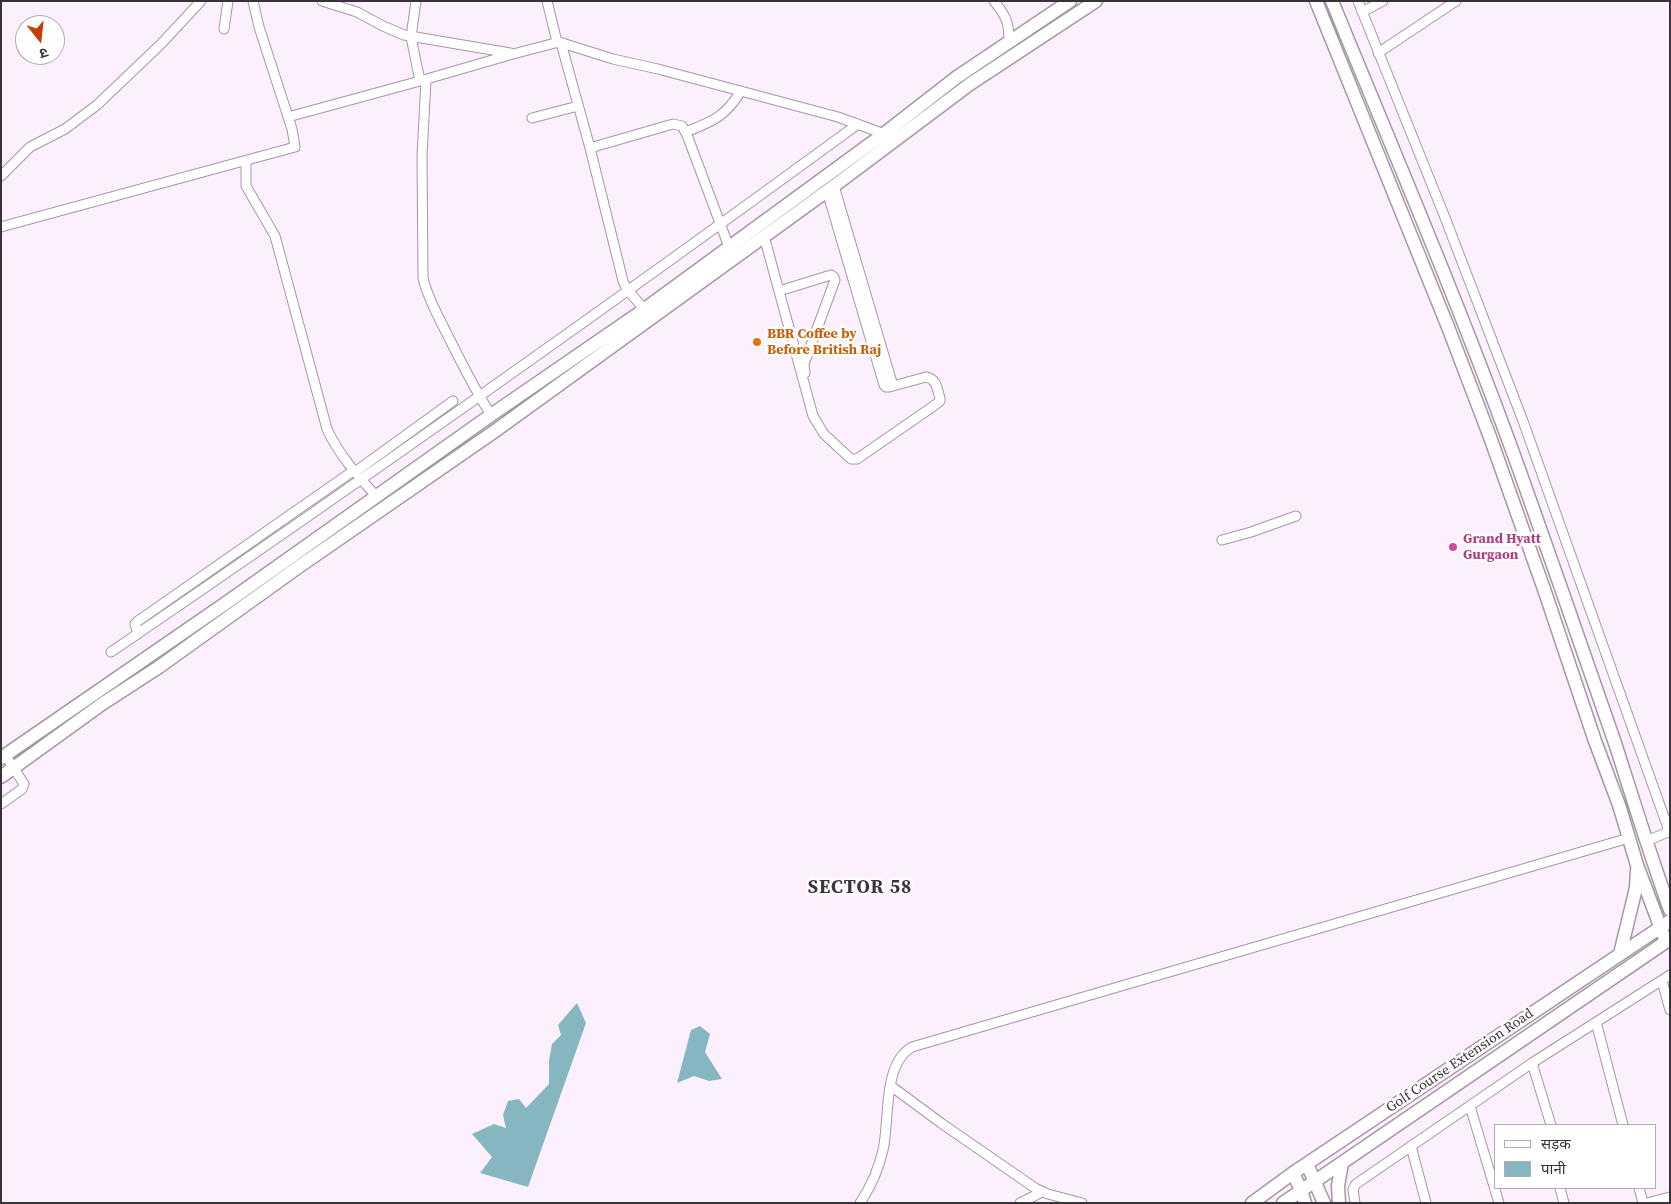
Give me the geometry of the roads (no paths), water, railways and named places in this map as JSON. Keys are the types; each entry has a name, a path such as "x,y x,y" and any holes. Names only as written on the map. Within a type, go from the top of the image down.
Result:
{"street":[{"path":"1,176 30,147 65,129 97,105 201,1"},
{"path":"224,29 228,1"},
{"path":"1,227 295,147 295,140 259,27 253,1"},
{"path":"322,1 357,12 383,26 411,37 513,54"},
{"path":"357,12 360,1"},
{"path":"416,1 411,37 423,80 423,278 430,300 479,396 491,415"},
{"path":"547,1 590,148 623,281 644,309"},
{"path":"994,1 1007,19 1010,41"},
{"path":"1,777 444,467 764,236 830,188 957,77 1070,1"},
{"path":"1,804 22,789 24,785 3,757 226,603 644,309 729,247 889,137 1096,1"},
{"path":"1316,1 1448,327 1490,437 1630,838 1637,866 1665,923 1668,941"},
{"path":"1332,1 1462,319 1504,428 1670,910"},
{"path":"1358,1 1444,215 1523,421 1668,828 1666,833 1646,841"},
{"path":"1378,52 1456,1"},
{"path":"1362,12 1379,2"},
{"path":"288,117 513,54 559,43 858,124 889,137"},
{"path":"686,132 719,117 732,106 741,91"},
{"path":"532,118 578,106"},
{"path":"590,148 673,124 682,126 686,132 729,247"},
{"path":"111,652 138,634 136,624 138,621 356,474 479,396 858,124"},
{"path":"246,161 246,186 275,236 327,429 334,445 376,496"},
{"path":"764,236 813,416 824,434 854,460 940,401 935,381 931,378 926,377 893,386 886,387 884,385 876,343 830,188"},
{"path":"779,291 831,275 835,280 804,364 805,374 803,378"},
{"path":"356,474 453,401"},
{"path":"1222,540 1296,516"},
{"path":"125,672 134,683"},
{"path":"1608,778 1624,772"},
{"path":"860,1203 872,1181 882,1154 891,1086 899,1059 912,1047 1630,838"},
{"path":"1620,954 1636,888 1637,866"},
{"path":"1654,866 1662,876 1670,881"},
{"name":"Golf Course Extension Road","path":"1252,1203 1293,1173 1665,923"},
{"name":"Golf Course Extension Road","path":"1283,1203 1303,1196 1314,1182 1668,941"},
{"path":"1355,1203 1353,1190 1356,1184 1532,1063 1666,978 1670,1010"},
{"path":"1596,1022 1624,1124"},
{"path":"1532,1063 1551,1124"},
{"path":"891,1086 941,1123 1042,1192 1082,1203"},
{"path":"1470,1106 1494,1184"},
{"path":"1411,1146 1426,1203"},
{"path":"1339,1203 1338,1186 1342,1163"},
{"path":"1307,1164 1324,1203"},
{"path":"1293,1173 1303,1196"},
{"path":"1495,1189 1499,1203"},
{"path":"1560,1189 1564,1203"},
{"path":"1640,1189 1645,1203 1668,1199"},
{"path":"1023,1202 1042,1192"}],"water":[{"path":"577,1003 586,1023 528,1187 480,1173 492,1157 472,1134 494,1124 506,1128 503,1115 508,1101 519,1099 526,1108 549,1084 549,1061 552,1044 561,1035 558,1025"},
{"path":"700,1026 710,1034 705,1052 722,1079 709,1081 694,1076 677,1083 691,1030"}],"place":[{"name":"BBR Coffee by Before British Raj","path":"757,342"},
{"name":"Grand Hyatt Gurgaon","path":"1453,547"}],"district":[{"name":"SECTOR 58","path":"860,888"}]}
